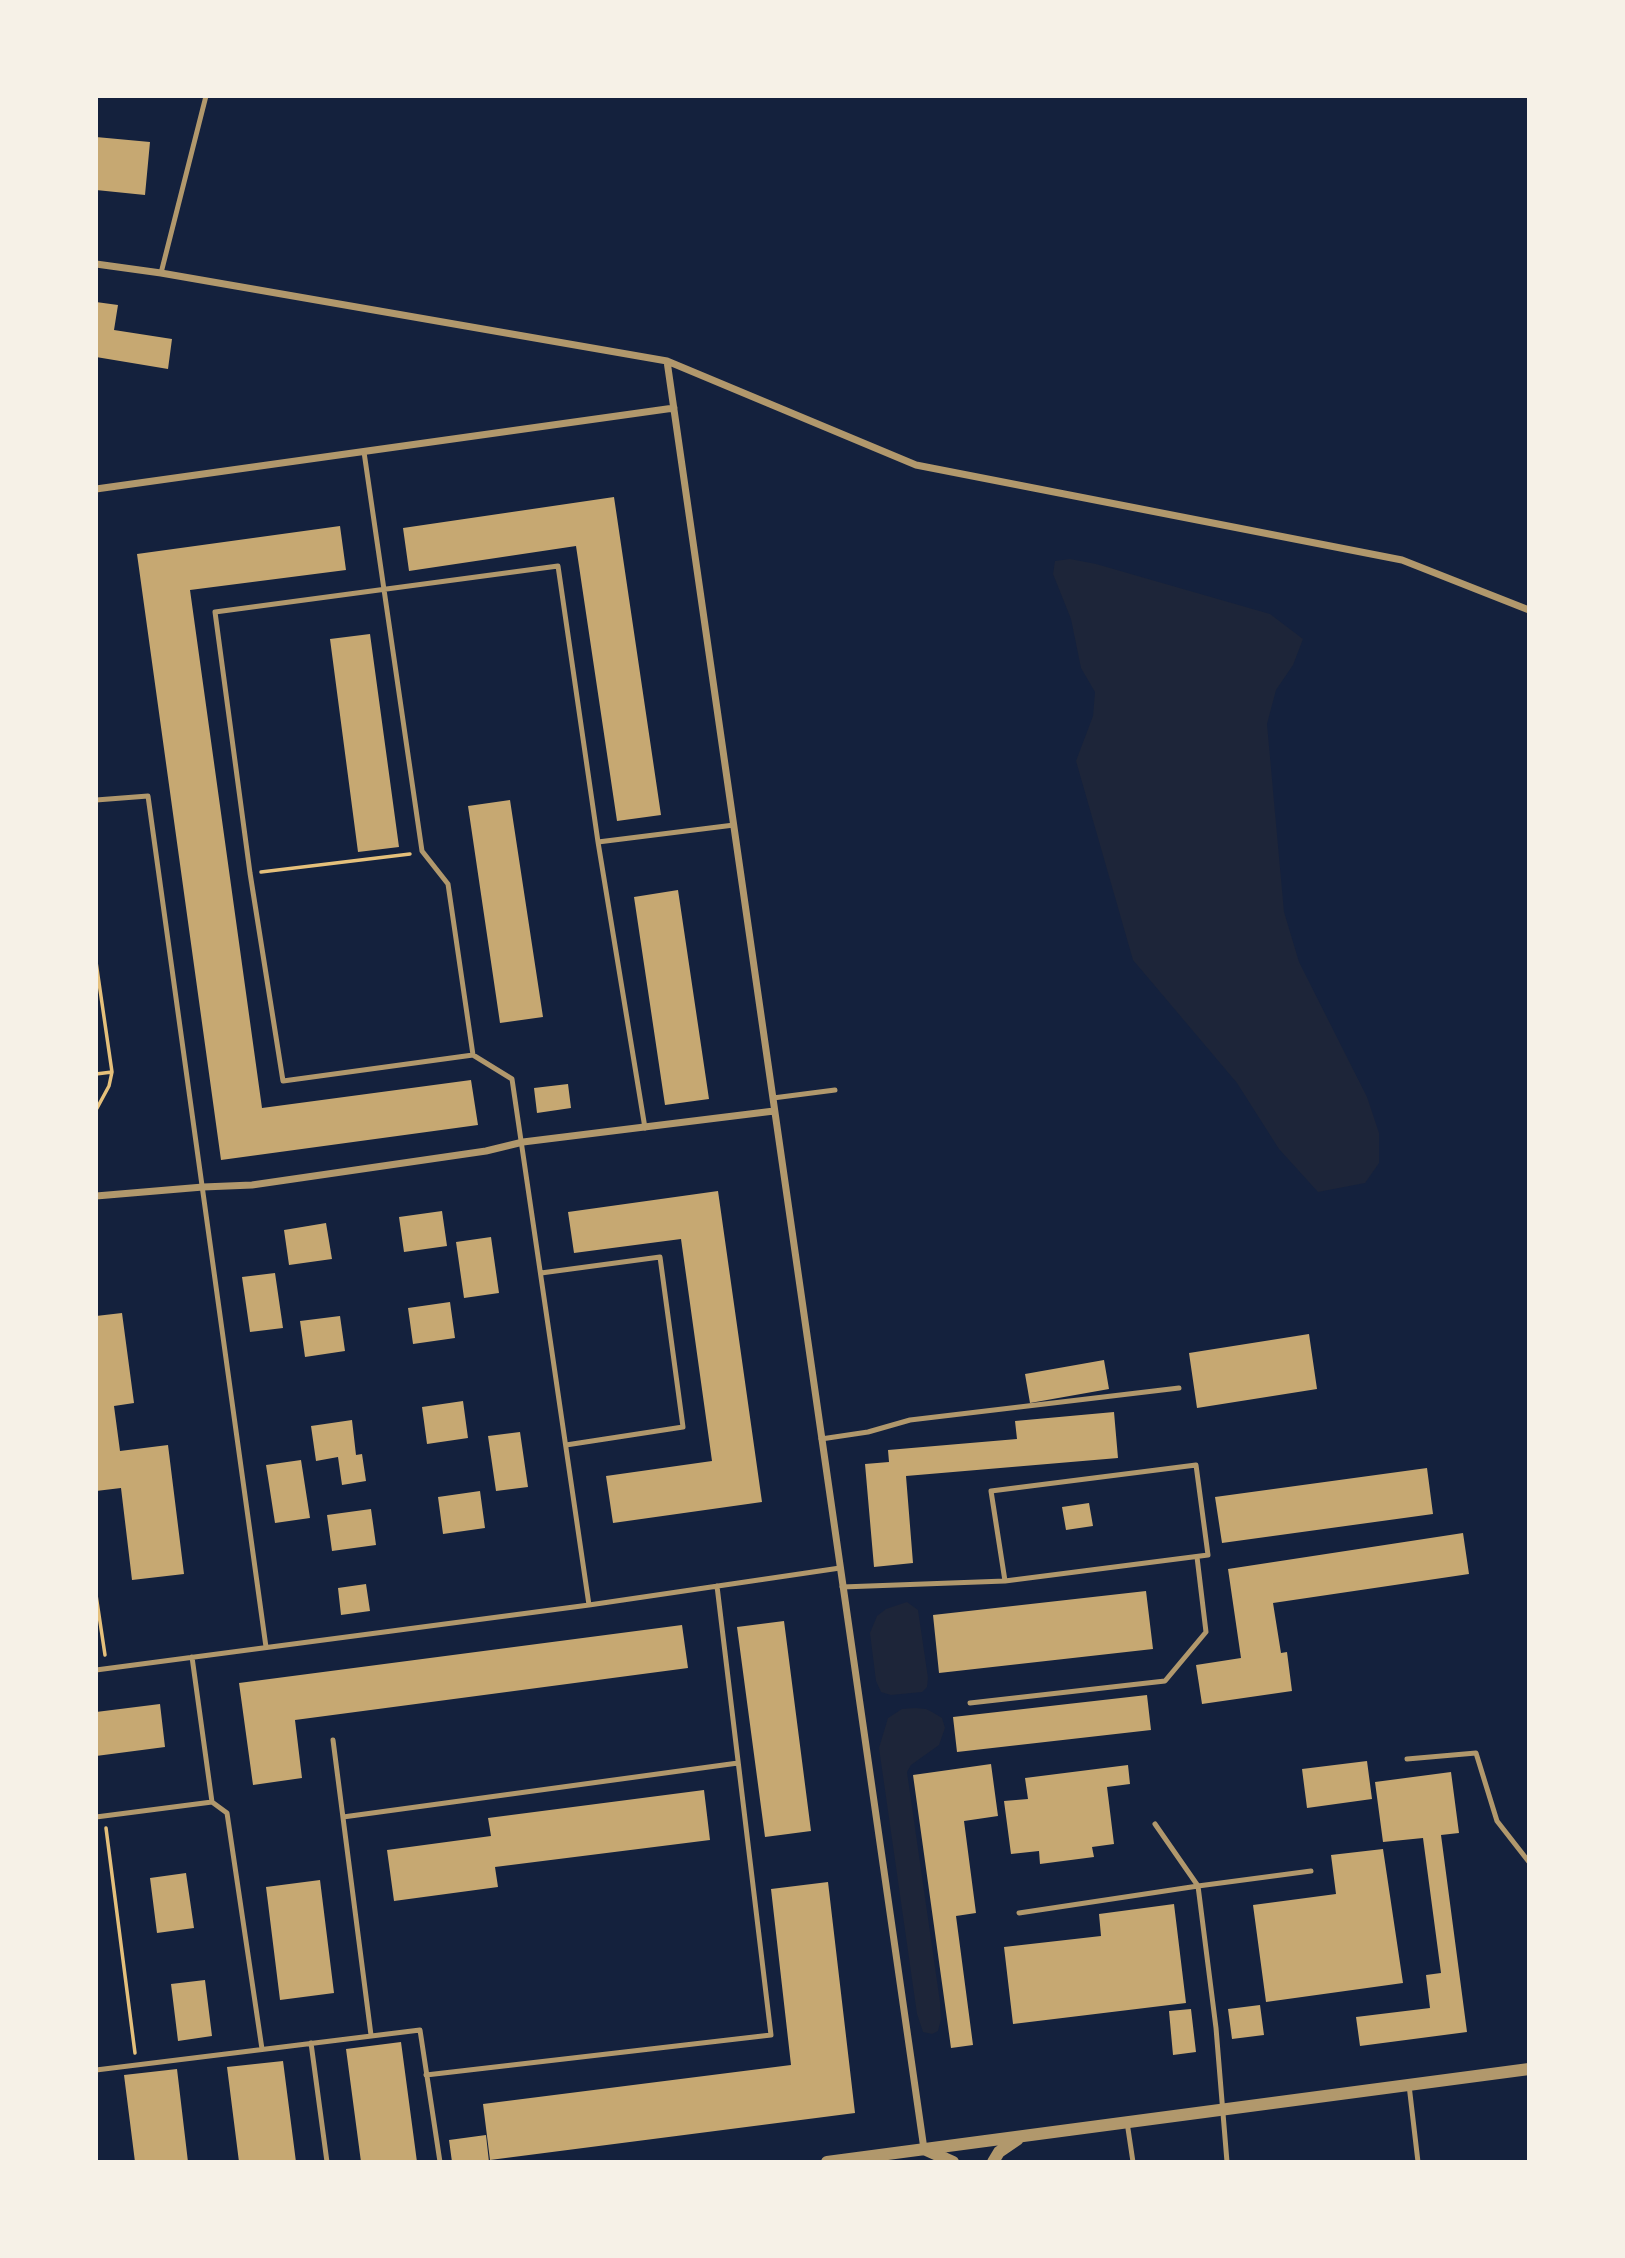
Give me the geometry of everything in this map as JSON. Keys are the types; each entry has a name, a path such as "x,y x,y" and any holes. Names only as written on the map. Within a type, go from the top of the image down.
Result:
{"street":[{"path":"96,264 667,361 916,465 1402,560 1529,610"},
{"path":"667,361 924,2149"},
{"path":"96,489 674,408"},
{"path":"96,1196 203,1186 252,1185 486,1151 523,1142 774,1111"},
{"path":"827,2162 1529,2068"},
{"path":"993,2162 999,2152 1024,2136"},
{"path":"924,2149 953,2162"}],"lane":[{"path":"161,273 206,96"},
{"path":"364,452 422,851 448,884 473,1055"},
{"path":"589,1605 512,1079 473,1055 283,1081 250,873 215,612 558,566 598,842 645,1128"},
{"path":"96,800 148,796 266,1647"},
{"path":"598,842 734,825"},
{"path":"773,1098 835,1090"},
{"path":"541,1273 660,1257 683,1427 566,1445"},
{"path":"821,1439 868,1432 910,1420 1179,1388"},
{"path":"842,1587 1005,1581 1208,1555 1196,1465 991,1491 1005,1581"},
{"path":"970,1703 1165,1681 1206,1632 1197,1557"},
{"path":"96,1670 589,1605 840,1568"},
{"path":"426,2075 771,2035 717,1586"},
{"path":"192,1657 212,1802"},
{"path":"333,1740 371,2035"},
{"path":"1407,1759 1476,1753 1497,1821 1529,1862"},
{"path":"343,1817 738,1763"},
{"path":"96,1817 212,1802 227,1813 262,2049"},
{"path":"1155,1824 1198,1886 1216,2028 1227,2162"},
{"path":"1019,1913 1311,1871"},
{"path":"96,2070 420,2029 440,2162"},
{"path":"311,2043 327,2162"},
{"path":"1409,2085 1418,2162"},
{"path":"1127,2122 1133,2162"}],"path":[{"path":"250,873 422,851"},
{"path":"96,962 112,1072 109,1086 96,1110"},
{"path":"96,1074 112,1072"},
{"path":"96,1595 107,1669"},
{"path":"104,1816 137,2065"}],"shaded area":[{"path":"1070,559 1270,614 1303,639 1293,665 1276,690 1267,724 1284,912 1299,962 1367,1097 1379,1133 1379,1163 1365,1183 1318,1192 1279,1149 1237,1083 1133,960 1076,761 1093,716 1095,692 1081,668 1071,619 1053,574 1055,561"},
{"path":"907,1602 918,1610 927,1687 922,1692 891,1695 881,1692 876,1681 870,1633 877,1616 886,1609"},
{"path":"902,1709 926,1709 942,1718 945,1728 939,1745 911,1765 907,1772 940,2002 941,2019 938,2031 932,2034 923,2032 917,2014 879,1748 888,1718"}],"building":[{"path":"96,137 150,142 145,195 96,190"},
{"path":"96,302 118,305 114,330 172,339 168,369 96,357"},
{"path":"614,497 661,815 617,821 576,546 409,571 403,528"},
{"path":"340,526 346,570 190,590 262,1108 471,1080 478,1125 221,1160 137,554"},
{"path":"370,634 399,847 358,852 330,639"},
{"path":"510,800 543,1017 500,1023 468,806"},
{"path":"678,890 709,1099 665,1105 634,897"},
{"path":"568,1084 571,1108 537,1113 534,1088"},
{"path":"718,1191 762,1502 613,1523 606,1476 712,1461 681,1239 574,1253 568,1212"},
{"path":"442,1211 447,1246 404,1252 399,1217"},
{"path":"326,1223 332,1259 289,1265 284,1230"},
{"path":"491,1237 499,1293 464,1298 456,1242"},
{"path":"275,1273 283,1328 250,1332 242,1277"},
{"path":"450,1302 455,1338 413,1344 408,1308"},
{"path":"122,1313 134,1403 114,1406 120,1451 168,1445 184,1574 132,1580 121,1488 96,1491 96,1316"},
{"path":"340,1316 345,1351 305,1357 300,1321"},
{"path":"1309,1334 1317,1389 1197,1408 1189,1353"},
{"path":"1104,1360 1109,1389 1030,1403 1025,1374"},
{"path":"463,1401 468,1438 427,1444 422,1407"},
{"path":"1114,1412 1118,1458 906,1476 913,1563 874,1567 865,1464 889,1462 888,1450 1017,1439 1015,1421"},
{"path":"352,1420 356,1455 362,1454 366,1481 342,1485 338,1457 316,1461 311,1426"},
{"path":"520,1432 528,1487 496,1491 488,1436"},
{"path":"301,1460 310,1518 275,1523 266,1465"},
{"path":"1427,1468 1433,1514 1222,1543 1215,1497"},
{"path":"480,1491 485,1528 443,1534 438,1497"},
{"path":"1089,1503 1093,1526 1066,1530 1062,1507"},
{"path":"371,1509 376,1545 332,1551 327,1515"},
{"path":"1463,1533 1469,1574 1273,1603 1281,1653 1287,1652 1292,1691 1202,1704 1196,1665 1241,1658 1228,1569"},
{"path":"366,1584 370,1611 341,1615 338,1588"},
{"path":"1146,1591 1153,1649 939,1673 933,1615"},
{"path":"784,1621 811,1831 765,1837 737,1627"},
{"path":"682,1625 688,1668 295,1720 302,1778 253,1785 239,1683"},
{"path":"1147,1695 1151,1730 957,1752 953,1717"},
{"path":"160,1704 165,1747 96,1756 96,1712"},
{"path":"1367,1761 1372,1799 1307,1808 1302,1769"},
{"path":"991,1764 998,1816 964,1821 976,1913 956,1916 973,2045 951,2048 913,1775"},
{"path":"1128,1765 1130,1784 1107,1787 1114,1844 1092,1847 1094,1857 1040,1864 1039,1851 1011,1854 1004,1801 1028,1799 1025,1778"},
{"path":"1451,1772 1459,1833 1441,1835 1467,2032 1360,2046 1356,2017 1430,2008 1426,1975 1441,1973 1423,1838 1383,1842 1375,1782"},
{"path":"704,1790 710,1840 495,1867 498,1887 394,1901 387,1850 491,1836 488,1818"},
{"path":"1383,1849 1403,1983 1266,2002 1253,1905 1336,1894 1331,1855"},
{"path":"186,1873 194,1928 157,1933 150,1878"},
{"path":"320,1880 334,1993 280,2000 266,1887"},
{"path":"828,1882 855,2113 490,2160 483,2104 791,2065 771,1889"},
{"path":"1174,1904 1186,2003 1013,2024 1004,1947 1101,1936 1099,1914"},
{"path":"205,1980 212,2036 178,2041 171,1984"},
{"path":"1260,2005 1264,2035 1232,2039 1228,2009"},
{"path":"1191,2009 1196,2052 1173,2055 1169,2011"},
{"path":"401,2042 417,2162 361,2162 346,2049"},
{"path":"283,2061 296,2162 239,2162 227,2067"},
{"path":"177,2069 188,2162 135,2162 124,2075"},
{"path":"486,2135 489,2162 452,2162 449,2140"}]}
